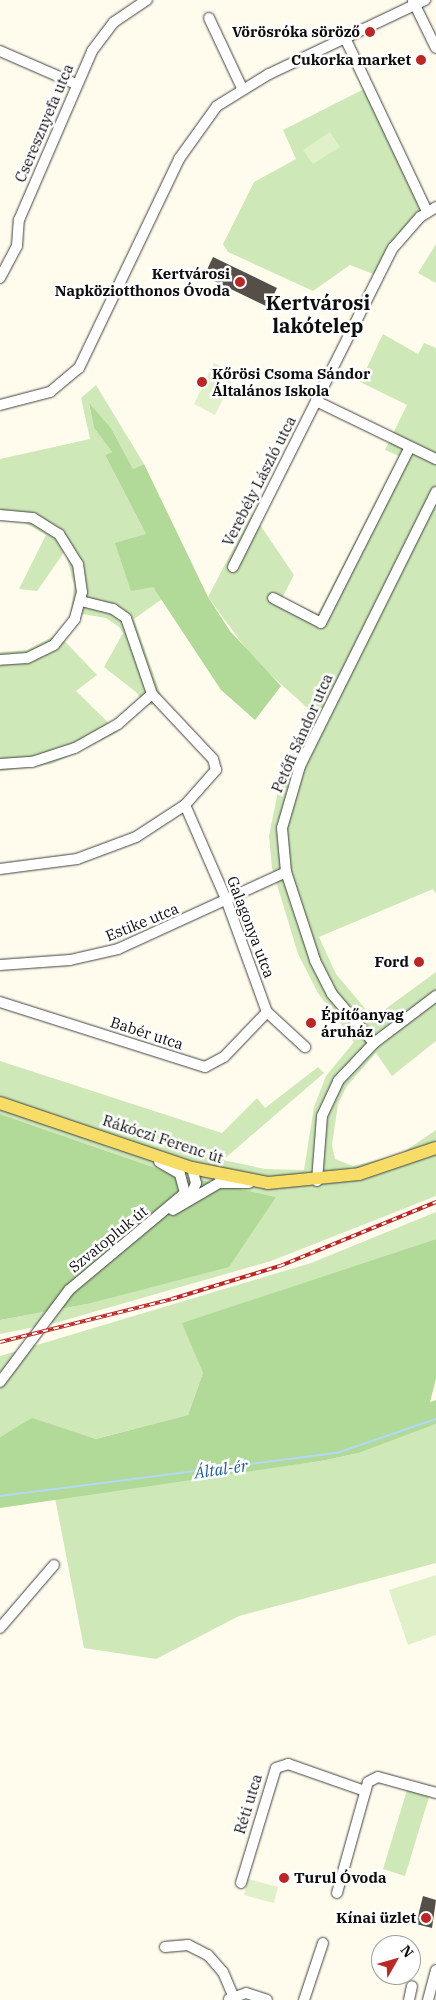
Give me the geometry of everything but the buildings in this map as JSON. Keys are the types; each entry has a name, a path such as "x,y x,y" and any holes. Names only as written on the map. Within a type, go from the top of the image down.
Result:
{"main road":[{"name":"Rákóczi Ferenc út","path":"0,1103 119,1143 194,1172 268,1183 317,1181 374,1170 436,1148"}],"street":[{"name":"Cseresznyefa utca","path":"0,278 17,246 19,220 76,84 105,31 147,0"},
{"path":"0,405 50,392 73,376 179,159 208,114 242,88 346,40 414,2 425,0"},
{"path":"414,2 436,48"},
{"path":"208,18 242,88"},
{"path":"346,40 432,209"},
{"path":"0,51 76,84"},
{"name":"Verebély László utca","path":"233,567 393,248 432,209"},
{"path":"316,401 436,459"},
{"path":"273,598 321,623 410,447"},
{"name":"Petőfi Sándor utca","path":"374,1043 332,994 315,960 286,872 282,828 292,788 436,492"},
{"path":"0,515 33,518 66,541 81,573 81,601 70,628 54,645 27,658 0,660"},
{"path":"0,869 52,864 99,852 136,837 185,805 214,775 215,764 152,694 126,618 113,609 81,601"},
{"path":"0,764 32,762 75,748 118,724 152,694"},
{"name":"Galagonya utca","path":"185,805 226,898 267,1012 305,1047"},
{"name":"Estike utca","path":"0,965 70,960 118,949 168,930 226,898 286,872"},
{"path":"317,1181 320,1131 327,1100 343,1074 374,1043 436,996"},
{"name":"Babér utca","path":"0,1002 205,1067 224,1057 267,1012"},
{"path":"119,1143 180,1174 185,1198 194,1193 194,1172"},
{"name":"Szvatopluk út","path":"0,1382 69,1290 101,1260 185,1198 219,1183 268,1183"},
{"path":"0,1628 54,1565"},
{"name":"Réti utca","path":"240,1884 276,1768 288,1764 365,1791"},
{"path":"337,1893 368,1782 378,1777 436,1793"},
{"path":"304,2000 323,1943"},
{"path":"165,1947 188,1945 208,1955 223,1972 232,1999 246,1994 267,2000"},
{"path":"428,2000 436,1970"},
{"path":"409,2000 412,1986"}],"green space":[{"path":"370,86 431,213 410,228 381,277 350,265 313,291 228,252 223,244 254,182 296,159 283,130"},
{"path":"330,132 340,147 313,164 303,150"},
{"path":"436,244 436,283 418,273"},
{"path":"383,334 418,354 424,343 436,348 436,894 433,889 319,937 336,974 373,1018 436,972 436,1041 392,1076 376,1053 347,1086 338,1104 332,1145 335,1159 353,1166 399,1155 436,1130 436,1196 271,1261 55,1323 0,1334 0,1320 87,1304 276,1197 170,1173 0,1114 0,1061 222,1133 257,1098 265,1108 318,1067 324,1073 223,1160 265,1169 304,1170 314,1107 326,1076 354,1042 318,993 298,954 272,868 269,836 279,786 312,712 255,661 208,597 252,513 294,575 282,598 318,614 399,456 385,450 407,405 360,382"},
{"path":"214,363 236,373 215,415 194,404"},
{"path":"96,385 144,464 133,469 111,428 89,404 94,428 112,452 105,455 146,534 131,590 152,586 162,599 134,619 162,698 152,705 145,705 136,692 104,667 123,633 119,627 106,618 71,612 74,585 65,551 37,591 19,589 46,535 22,521 0,520 0,459 90,439 81,398"},
{"path":"89,403 111,428 133,469 144,464 208,597 230,631 281,686 255,720 221,690 153,587 131,591 115,543 146,534 105,455 112,452 94,428"},
{"path":"58,634 97,675 76,691 118,732 52,764 0,771 0,652 27,650"},
{"path":"0,1114 170,1173 276,1197 229,1267 87,1304 0,1320"},
{"path":"436,1212 436,1239 183,1323 203,1373 188,1415 96,1439 32,1419 0,1437 0,1356 311,1263"},
{"path":"436,1239 436,1379 430,1402 436,1400 436,1424 359,1453 321,1461 0,1508 0,1437 32,1418 96,1439 188,1415 203,1373 182,1323"},
{"path":"436,1424 436,1563 239,1616 156,1659 84,1648 55,1498 321,1461 359,1453"},
{"path":"436,1575 436,1635 408,1645 389,1590"},
{"path":"407,1790 429,1797 405,1876 383,1869"},
{"path":"248,1879 278,1887 274,1903 244,1895"}],"waterway":[{"name":"Által-ér","path":"0,1496 337,1453 436,1419"}],"railway":[{"path":"0,1342 172,1299 280,1266 436,1202"}],"place":[{"name":"Vörösróka söröző","path":"370,32"},
{"name":"Cukorka market","path":"421,60"},
{"name":"Kertvárosi Napköziotthonos Óvoda","path":"240,282"},
{"name":"Kőrösi Csoma Sándor Általános Iskola","path":"202,382"},
{"name":"Ford","path":"419,962"},
{"name":"Építőanyag áruház","path":"311,1023"},
{"name":"Turul Óvoda","path":"284,1878"},
{"name":"Kínai üzlet","path":"426,1918"}],"district":[{"name":"Kertvárosi lakótelep","path":"318,314"}]}
